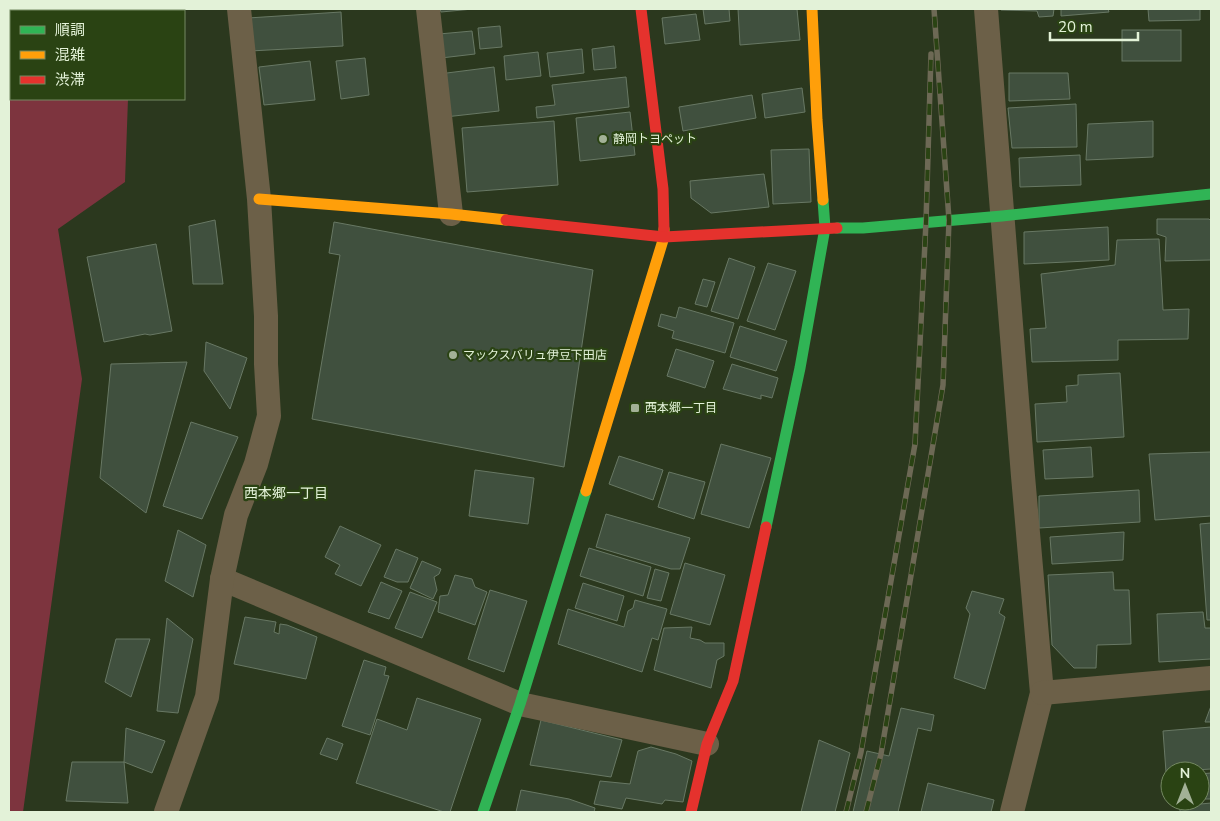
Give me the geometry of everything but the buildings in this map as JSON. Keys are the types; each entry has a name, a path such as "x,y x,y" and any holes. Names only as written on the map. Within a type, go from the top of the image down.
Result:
{"street":[{"path":"166,812 207,697 222,580 236,515 256,464 269,416 266,316 258,199 239,9"},
{"path":"428,9 451,214"},
{"path":"483,812 520,704 664,237 663,189 641,9"},
{"path":"691,812 706,744 733,681 800,368 825,228 817,120 812,9"},
{"path":"986,9 1042,693 1012,812"},
{"path":"258,199 451,214 664,237 825,228 863,228 1002,216 1211,194"},
{"path":"222,580 520,704 706,744"},
{"path":"1042,693 1211,678"}],"shaded area":[{"path":"9,9 132,9 10,10 10,100 128,100 125,182 58,229 82,379 23,812 9,812"}],"railway":[{"path":"866,812 881,754 943,385 949,220 934,9"},
{"path":"846,812 861,752 915,444 926,222 931,54"}],"traffic: fast":[{"path":"837,228 863,228 1002,216 1211,194"},
{"path":"766,527 800,368 825,228 823,200"},
{"path":"483,812 520,704 586,491"}],"traffic: slow":[{"path":"812,9 823,200"},
{"path":"259,199 506,220"},
{"path":"586,491 664,237 664,229"}],"traffic: jam":[{"path":"641,9 663,189 664,229"},
{"path":"506,220 664,237 837,228"},
{"path":"691,812 707,744 733,681 766,527"}],"place":[{"name":"静岡トヨペット","path":"603,139"},
{"name":"マックスバリュ伊豆下田店","path":"453,355"},
{"name":"西本郷一丁目","path":"635,408"}],"district":[{"name":"西本郷一丁目","path":"286,493"}]}
